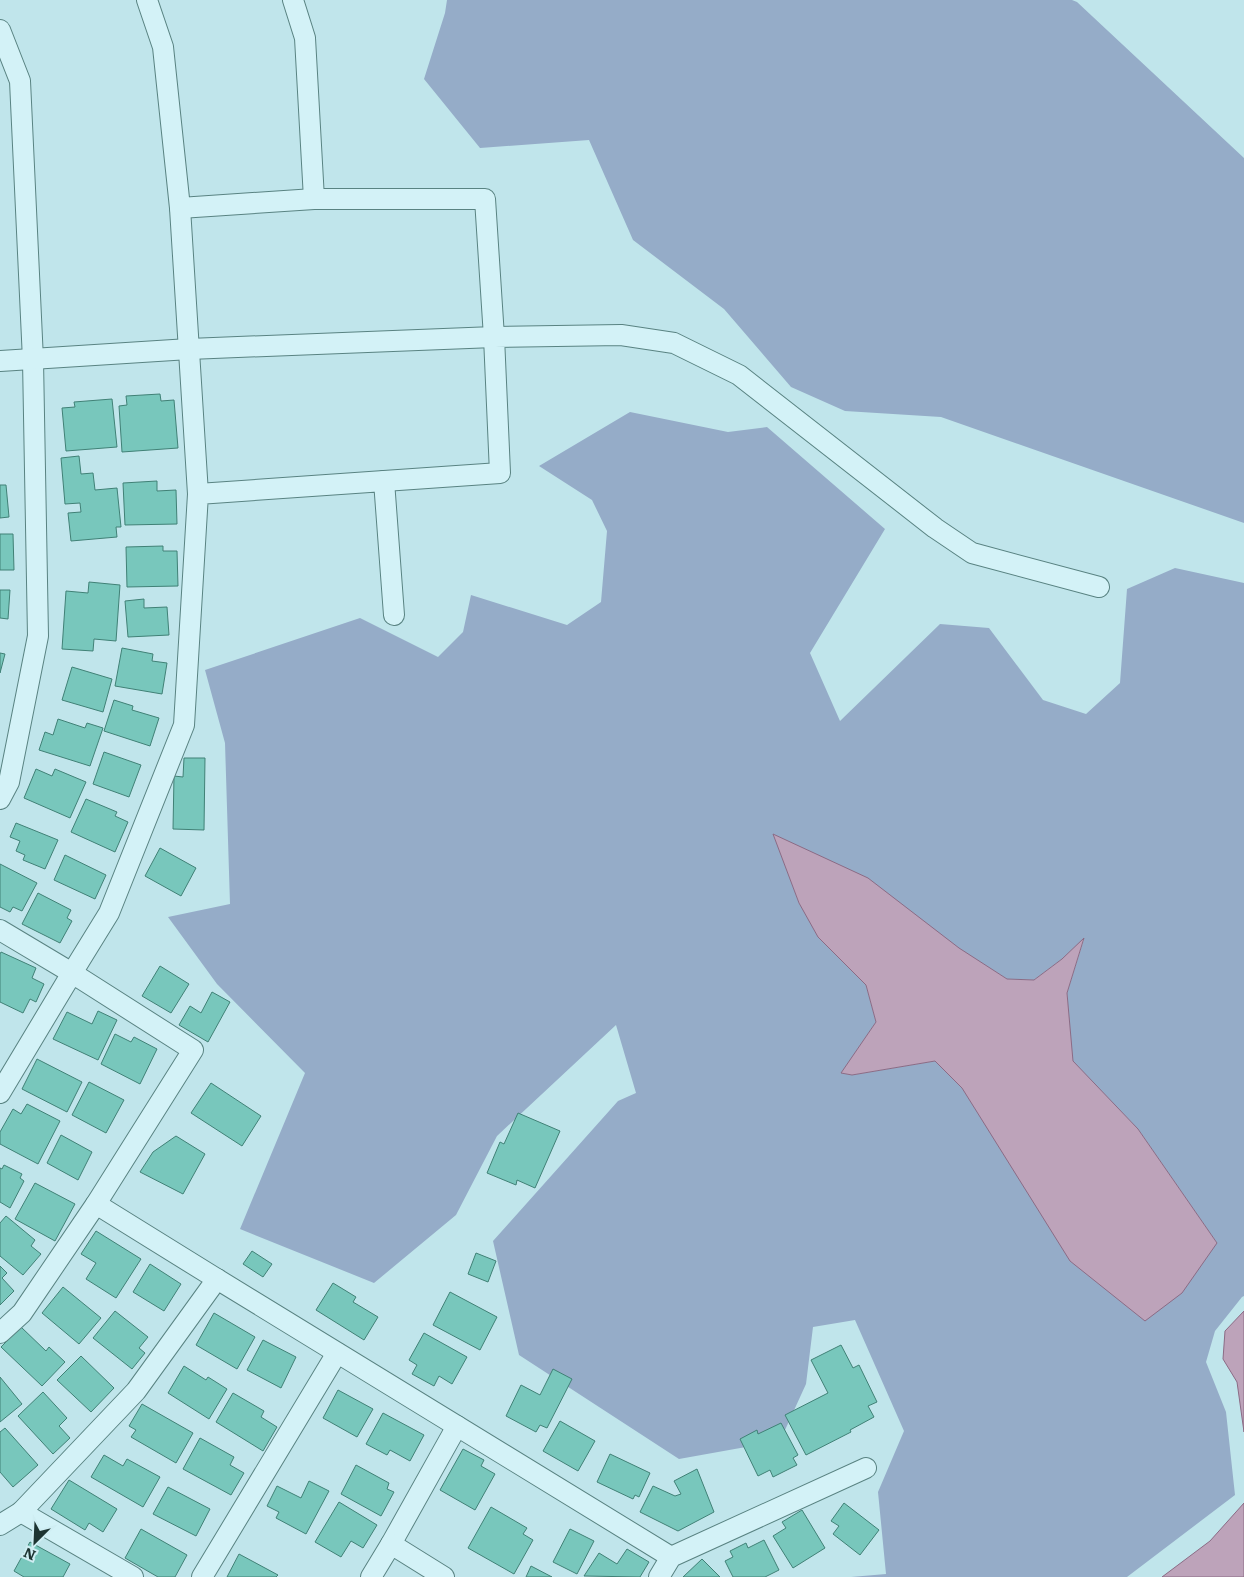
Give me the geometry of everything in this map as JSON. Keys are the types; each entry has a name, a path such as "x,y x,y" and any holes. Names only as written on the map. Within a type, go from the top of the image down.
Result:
{"street":[{"path":"0,1093 109,913 184,725 198,494 180,208 163,47 147,0"},
{"path":"294,0 305,38 314,199"},
{"path":"0,30 20,80 32,360 38,636 9,782 0,799"},
{"path":"180,208 314,199 485,199 494,337 500,473 198,494"},
{"path":"0,361 189,349 494,337 621,335 674,343 739,375 935,528 972,553 1099,586"},
{"path":"384,481 394,615"},
{"path":"0,930 72,973 193,1050 96,1204 22,1313 0,1333"},
{"path":"96,1204 672,1557"},
{"path":"0,1525 22,1512 136,1391 217,1279"},
{"path":"202,1577 337,1353"},
{"path":"371,1577 457,1426"},
{"path":"659,1577 672,1557 866,1468"},
{"path":"22,1512 133,1577"},
{"path":"391,1544 444,1577"}],"shaded area":[{"path":"447,0 1072,0 1077,2 1244,158 1244,523 941,417 845,411 791,387 724,309 633,240 589,140 480,148 424,79 445,13"},
{"path":"630,412 728,432 767,427 885,529 810,653 840,721 940,624 989,628 1043,700 1086,714 1120,683 1127,589 1175,568 1244,583 1244,1296 1215,1331 1206,1362 1226,1412 1235,1495 1127,1577 851,1577 886,1574 878,1492 904,1431 855,1320 813,1327 806,1384 780,1441 679,1459 519,1355 493,1241 618,1101 636,1093 616,1025 497,1136 456,1215 374,1283 240,1229 305,1073 217,984 168,917 230,904 225,743 205,670 360,618 438,657 463,632 471,595 567,625 601,602 607,531 592,500 539,466","holes":["774,835 1007,979 1034,980 1062,959 1084,939 1067,993 1072,1061 1138,1129 1217,1243 962,1088 935,1061 852,1075 842,1073 876,1022 866,985 799,903"]},
{"path":"773,834 868,878 959,948 1007,979 1034,980 1062,959 1084,938 1067,993 1073,1061 1138,1129 1217,1243 1182,1293 1145,1321 1070,1261 962,1088 935,1061 852,1075 841,1073 876,1022 866,985 818,937 799,903"},
{"path":"1244,1311 1244,1432 1237,1382 1223,1359 1225,1331"},
{"path":"1244,1503 1244,1577 1162,1577 1210,1541"}],"building":[{"path":"160,394 161,401 174,400 178,448 122,452 119,406 127,405 126,396"},
{"path":"112,399 117,447 66,451 62,408 75,407 74,402"},
{"path":"79,456 81,474 93,473 95,490 117,488 121,527 116,527 117,537 71,541 68,513 81,512 80,503 65,504 61,458"},
{"path":"157,481 157,491 176,490 177,524 125,525 123,483"},
{"path":"0,485 6,485 9,517 0,518"},
{"path":"0,534 13,534 14,570 0,570"},
{"path":"163,546 163,551 177,551 178,586 127,587 126,547"},
{"path":"89,582 120,585 116,641 94,639 93,651 62,649 66,591 88,593"},
{"path":"0,590 10,590 8,619 0,618"},
{"path":"144,599 144,608 167,607 169,635 128,637 125,601"},
{"path":"122,648 153,654 152,661 167,663 162,694 115,686"},
{"path":"0,653 5,654 0,673"},
{"path":"72,667 112,679 103,712 62,700"},
{"path":"114,700 133,706 132,710 159,718 150,746 104,731"},
{"path":"58,719 85,728 87,723 103,728 90,766 39,750 45,732 53,735"},
{"path":"104,752 141,765 129,797 93,784"},
{"path":"184,758 205,758 204,830 173,829 174,776 183,777"},
{"path":"36,769 52,776 55,769 86,782 70,818 24,798"},
{"path":"86,799 117,812 115,816 128,822 115,852 71,832"},
{"path":"16,823 58,840 45,869 23,860 25,855 16,851 20,841 10,837"},
{"path":"160,848 196,868 181,896 145,876"},
{"path":"65,855 106,875 95,899 54,880"},
{"path":"0,864 37,883 22,911 13,907 10,912 0,907"},
{"path":"38,893 71,910 67,918 72,921 60,943 22,924"},
{"path":"1,952 36,968 32,978 44,984 36,1002 30,999 23,1013 0,1002"},
{"path":"160,966 189,984 171,1013 142,996"},
{"path":"212,992 230,1002 208,1042 179,1025 190,1006 201,1013"},
{"path":"98,1011 117,1020 98,1060 53,1039 67,1012 92,1024"},
{"path":"115,1034 131,1042 134,1037 157,1049 140,1084 101,1064"},
{"path":"37,1059 82,1082 67,1112 22,1089"},
{"path":"89,1082 124,1100 106,1133 72,1115"},
{"path":"211,1083 261,1116 242,1146 191,1113"},
{"path":"27,1104 60,1121 38,1164 0,1144 0,1132 13,1109 21,1114"},
{"path":"518,1113 560,1131 535,1188 517,1180 516,1185 487,1173 500,1142 504,1144"},
{"path":"61,1135 92,1152 78,1180 47,1163"},
{"path":"176,1136 205,1154 183,1194 140,1172 153,1152"},
{"path":"4,1165 22,1174 20,1178 24,1181 10,1208 0,1202 0,1168 2,1169"},
{"path":"35,1183 75,1204 55,1241 15,1219"},
{"path":"6,1216 35,1240 31,1246 41,1254 23,1275 0,1256 0,1223"},
{"path":"96,1231 141,1259 116,1298 86,1279 96,1263 81,1254"},
{"path":"252,1251 272,1264 263,1277 243,1264"},
{"path":"476,1253 496,1261 488,1282 468,1274"},
{"path":"150,1264 181,1284 164,1311 133,1292"},
{"path":"0,1266 7,1273 2,1278 14,1291 0,1305"},
{"path":"333,1283 356,1297 353,1302 378,1317 364,1340 316,1310"},
{"path":"63,1287 101,1318 79,1344 42,1313"},
{"path":"450,1292 497,1317 480,1350 433,1325"},
{"path":"115,1311 148,1337 139,1348 145,1353 132,1369 93,1338"},
{"path":"214,1313 255,1337 237,1369 196,1345"},
{"path":"21,1327 46,1351 49,1347 65,1362 42,1386 1,1347"},
{"path":"424,1333 467,1357 452,1384 439,1376 434,1386 412,1374 417,1365 409,1360"},
{"path":"263,1340 296,1357 281,1388 247,1370"},
{"path":"841,1345 853,1368 859,1365 877,1402 868,1406 874,1417 850,1430 851,1432 806,1455 785,1415 828,1393 811,1360"},
{"path":"81,1356 114,1388 91,1412 57,1380"},
{"path":"184,1366 206,1380 208,1377 227,1389 209,1419 168,1393"},
{"path":"553,1369 572,1379 547,1428 540,1425 536,1432 506,1416 521,1385 540,1395"},
{"path":"0,1377 22,1404 0,1422"},
{"path":"338,1390 373,1409 357,1437 323,1418"},
{"path":"43,1392 67,1418 59,1426 70,1438 53,1454 18,1416"},
{"path":"233,1393 264,1411 261,1417 277,1427 263,1451 216,1422"},
{"path":"142,1404 193,1433 176,1463 131,1437 136,1430 129,1426"},
{"path":"383,1413 424,1435 410,1461 390,1450 387,1455 366,1444"},
{"path":"560,1421 595,1441 578,1471 543,1451"},
{"path":"781,1423 798,1455 793,1458 797,1465 773,1477 770,1470 758,1476 740,1439 757,1430 758,1434"},
{"path":"5,1428 38,1465 13,1487 0,1472 0,1432"},
{"path":"200,1438 234,1457 230,1465 244,1473 231,1495 183,1469"},
{"path":"463,1449 484,1460 481,1466 495,1474 475,1510 440,1490"},
{"path":"610,1454 650,1473 639,1497 635,1495 633,1499 597,1482"},
{"path":"104,1455 123,1466 127,1459 160,1477 143,1507 91,1477"},
{"path":"356,1465 389,1483 387,1489 394,1492 381,1516 341,1494"},
{"path":"697,1469 714,1512 678,1531 640,1512 653,1486 675,1496 681,1494 674,1481"},
{"path":"69,1480 117,1509 103,1532 89,1523 85,1530 51,1509"},
{"path":"309,1481 329,1491 306,1534 276,1518 279,1512 267,1506 277,1486 301,1498"},
{"path":"168,1487 210,1509 196,1536 153,1514"},
{"path":"339,1502 377,1525 363,1548 351,1541 341,1557 315,1542"},
{"path":"844,1503 879,1530 860,1555 833,1534 839,1526 831,1521"},
{"path":"491,1507 527,1528 523,1534 533,1540 514,1574 468,1548"},
{"path":"802,1510 825,1548 793,1568 773,1536 786,1528 782,1522"},
{"path":"141,1529 187,1555 175,1577 158,1577 125,1558"},
{"path":"570,1529 594,1541 577,1574 553,1562"},
{"path":"764,1540 779,1570 765,1577 733,1577 725,1561 733,1557 730,1551 746,1543 748,1548"},
{"path":"30,1542 70,1564 63,1577 24,1577 14,1571"},
{"path":"627,1549 649,1562 640,1577 584,1576 599,1553 617,1564"},
{"path":"239,1554 278,1575 276,1577 227,1577"},
{"path":"702,1559 720,1577 683,1577"},
{"path":"531,1566 552,1577 526,1577"}]}
